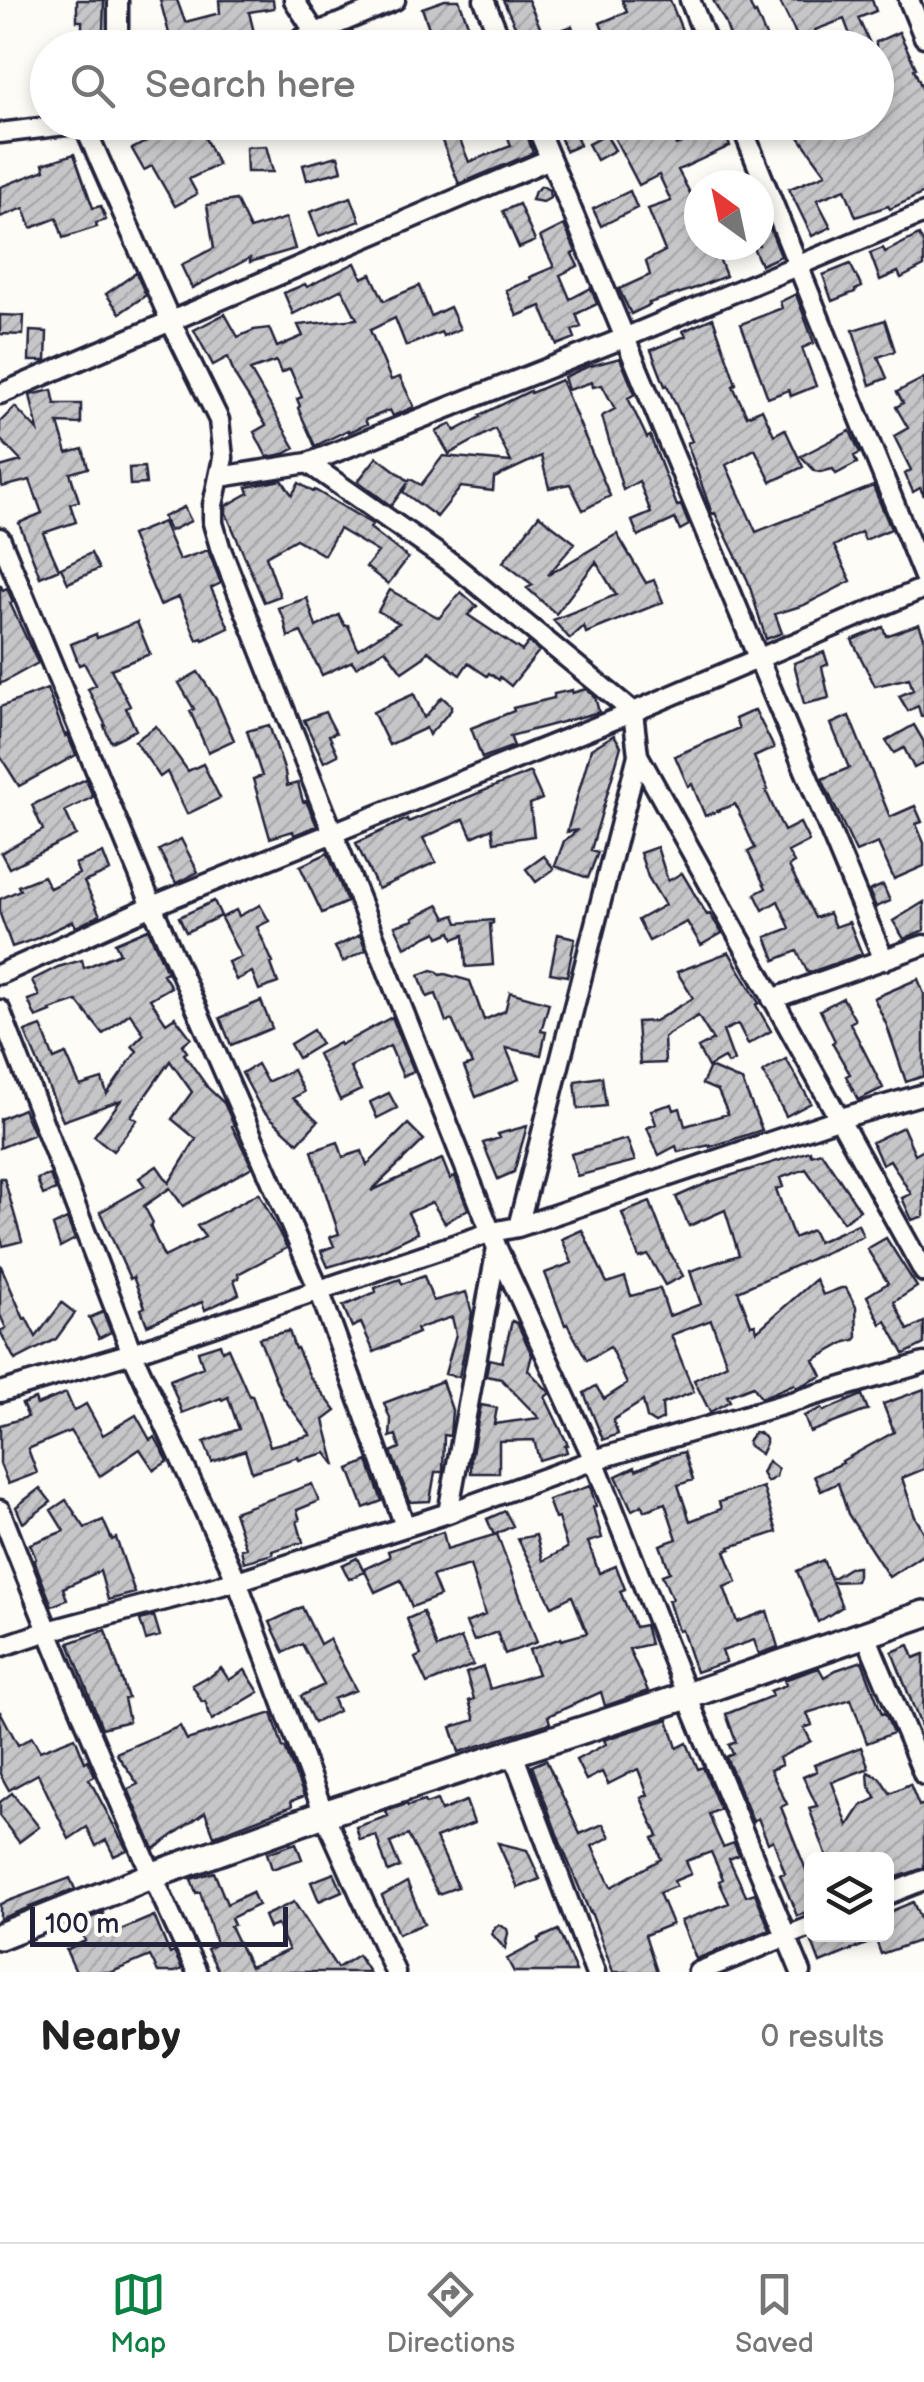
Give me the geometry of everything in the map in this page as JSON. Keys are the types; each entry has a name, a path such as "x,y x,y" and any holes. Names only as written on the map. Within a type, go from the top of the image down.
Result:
{"main road":[{"path":"0,1936 324,1814 924,1614"}],"street":[{"path":"118,0 118,30"},
{"path":"294,0 313,30"},
{"path":"325,30 395,0"},
{"path":"484,0 496,30"},
{"path":"690,0 702,30"},
{"path":"909,0 924,38"},
{"path":"0,133 30,130"},
{"path":"94,140 171,322 220,420 223,458 212,523 220,547 494,1240 594,1460 801,1972"},
{"path":"542,140 884,960"},
{"path":"747,140 924,577"},
{"path":"0,394 550,159"},
{"path":"220,477 308,464 924,213"},
{"path":"308,464 454,564 633,712 638,755 518,1227"},
{"path":"0,538 152,906 319,1290 405,1526"},
{"path":"0,974 152,906 633,712 924,588"},
{"path":"638,755 924,1272"},
{"path":"772,999 924,945"},
{"path":"0,1010 132,1353 237,1580 324,1814 395,1972"},
{"path":"0,1392 132,1353 319,1290 494,1240 518,1227 838,1119 924,1094"},
{"path":"448,1512 494,1240"},
{"path":"0,1647 237,1580 594,1460 924,1363"},
{"path":"0,1510 151,1876 197,1972"},
{"path":"865,1634 924,1775"},
{"path":"512,1751 594,1972"},
{"path":"894,1893 924,1880"},
{"path":"698,1972 804,1929"}],"building":[{"path":"77,0 104,0 103,30 82,30 82,21 77,21"},
{"path":"160,0 177,0 185,22 220,13 219,0 273,0 274,8 249,12 253,30 168,30"},
{"path":"459,0 470,30 430,30 422,8"},
{"path":"503,0 528,0 541,30 517,30"},
{"path":"622,0 670,0 682,30 603,30 600,23 627,12"},
{"path":"713,0 748,0 763,30 728,30"},
{"path":"779,0 872,0 876,11 858,18 864,30 848,30 844,19 815,30 794,30"},
{"path":"899,32 924,93 924,193 890,209 888,206 856,217 845,189 817,200 831,227 812,236 789,189 826,174 801,140 894,140 894,34"},
{"path":"149,140 206,140 218,165 189,179 197,194 175,206 152,166 144,170 132,149"},
{"path":"442,140 460,140 469,162 511,146 509,140 529,140 533,153 459,184"},
{"path":"561,140 578,140 580,145 566,151"},
{"path":"609,140 615,150 597,160 588,144"},
{"path":"616,140 674,140 676,145 688,140 727,140 730,146 678,170 684,182 684,260 720,260 726,276 649,303 631,314 619,289 650,275 646,261 665,251 648,209 671,201 659,175 639,185"},
{"path":"266,146 273,172 247,172 246,147"},
{"path":"74,154 93,208 101,206 106,220 63,238 57,218 31,228 24,208 0,217 0,187 45,170 43,164"},
{"path":"338,156 342,171 307,180 303,165"},
{"path":"542,186 549,190 550,198 543,202 532,200 535,191"},
{"path":"630,191 637,208 601,226 593,209"},
{"path":"351,197 360,221 319,236 310,212"},
{"path":"236,200 250,229 286,218 295,249 250,262 250,258 192,288 181,265 214,248 207,205"},
{"path":"519,204 535,241 519,248 503,211"},
{"path":"564,225 578,266 560,275 570,299 591,288 597,304 576,314 581,327 572,330 575,338 557,345 541,306 517,316 506,290 554,267 540,237"},
{"path":"919,235 924,245 924,266 901,278 898,272 880,280 870,253 883,248 885,252"},
{"path":"774,238 781,256 774,259"},
{"path":"355,263 362,278 371,274 384,301 419,286 431,316 450,307 460,329 406,346 395,318 370,330 391,380 400,377 414,407 393,416 390,410 315,446 298,408 297,399 302,397 290,369 281,373 276,361 250,370 295,448 267,457 254,432 266,425 235,376 228,357 213,365 194,330 225,314 238,337 269,328 277,347 303,336 298,325 357,319 342,289 293,314 284,293 305,284 307,287"},
{"path":"850,264 862,287 832,301 823,275"},
{"path":"136,273 146,295 120,313 106,294"},
{"path":"796,294 814,343 802,348 816,386 791,396 789,390 768,398 741,324 782,308 780,302"},
{"path":"0,315 24,316 23,335 0,334"},
{"path":"713,318 736,384 733,386 747,416 762,409 774,435 785,429 803,467 771,482 755,449 726,465 756,532 873,486 891,529 865,540 861,532 834,546 851,581 804,605 775,614 782,633 766,639 748,581 715,513 712,514 687,443 692,441 651,350 686,336 683,331"},
{"path":"885,320 895,351 878,357 887,378 870,385 853,330"},
{"path":"30,331 47,332 46,361 29,361"},
{"path":"620,358 635,394 628,398 647,438 650,436 677,506 681,505 689,525 680,530 675,519 638,536 632,521 651,513 639,481 623,490 602,416 615,409 602,385 593,387 592,382 568,390 564,377"},
{"path":"924,378 924,496 920,488 913,492 905,474 911,470 894,436 908,428 896,407 903,403 897,392"},
{"path":"561,380 610,496 583,510 570,484 549,488 541,456 494,478 493,491 461,487 437,517 403,492 408,483 391,506 358,481 377,457 409,481 421,485 443,456 511,462 495,429 449,454 436,432 451,424 455,431 480,415"},
{"path":"52,390 55,404 81,404 81,424 58,423 67,453 83,449 88,468 70,473 79,501 70,504 76,522 43,533 59,569 40,577 19,523 42,513 30,480 2,487 0,467 21,461 0,439 0,422 15,407 38,431 30,395"},
{"path":"850,431 860,453 854,456 857,463 836,474 833,469 815,471 801,456"},
{"path":"144,467 146,484 130,485 129,468"},
{"path":"282,480 292,495 299,483 372,524 370,528 408,558 388,584 366,567 378,552 339,529 324,555 296,539 266,556 280,596 264,602 226,506 249,493 247,487"},
{"path":"184,507 191,521 170,531 163,517"},
{"path":"539,515 575,543 548,575 617,534 646,583 654,580 663,602 586,633 584,626 570,639 553,620 616,595 596,562 556,614 527,588 533,585 503,562"},
{"path":"163,522 179,560 208,550 221,583 211,588 229,628 197,640 179,597 160,605 131,535"},
{"path":"91,553 99,569 68,583 61,568"},
{"path":"0,584 3,590 7,588 38,663 0,684"},
{"path":"390,590 439,618 461,592 477,606 468,615 522,651 529,642 539,651 511,686 468,663 460,675 428,651 402,672 385,649 356,667 352,661 322,675 301,632 288,637 278,608 307,598 316,627 339,615 358,649 399,623 378,611"},
{"path":"137,622 150,654 111,669 130,706 126,708 136,730 111,742 88,689 96,685 84,663 79,665 71,644"},
{"path":"919,624 924,637 924,716 918,706 908,711 899,696 913,690 909,678 875,686 852,640 883,627 886,636"},
{"path":"824,652 828,664 822,667 829,698 804,704 794,663"},
{"path":"198,672 216,699 234,740 208,752 190,711 194,709 179,683"},
{"path":"47,689 76,755 19,786 0,756 0,707"},
{"path":"586,689 595,697 599,712 510,736 514,746 482,758 471,728 514,711 513,708 554,698 554,694"},
{"path":"414,694 424,718 442,697 451,710 429,735 426,728 389,745 373,712"},
{"path":"755,710 774,748 754,757 766,791 784,831 800,823 809,841 788,852 794,863 789,866 815,918 829,913 835,927 849,922 862,954 808,973 797,951 775,960 766,937 790,928 778,901 763,910 755,894 766,888 748,852 755,848 735,804 705,816 675,756 739,728 735,719"},
{"path":"325,712 336,733 329,735 338,755 324,762 304,720"},
{"path":"849,716 890,817 915,806 922,822 916,824 924,843 924,866 894,879 878,843 856,852 822,779 849,768 831,724"},
{"path":"269,725 287,786 298,783 303,802 306,801 317,826 294,835 293,831 270,838 253,779 262,776 247,731"},
{"path":"914,725 924,742 924,763 914,768 904,748 894,753 886,741"},
{"path":"156,726 188,771 203,764 220,798 187,814 167,772 160,777 135,741"},
{"path":"614,735 621,746 591,850 598,852 588,878 555,866 564,841 578,830 567,832 591,749"},
{"path":"530,772 542,799 530,804 534,836 494,842 492,828 472,837 464,819 423,838 436,862 378,889 356,843"},
{"path":"86,779 93,797 65,811 76,835 9,868 1,853 43,830 32,805"},
{"path":"181,839 198,872 176,883 159,850"},
{"path":"657,847 668,881 682,873 722,933 701,945 687,922 649,941 638,920 665,905 648,877 640,853"},
{"path":"103,853 110,871 84,882 100,915 76,927 73,921 12,947 0,914 0,899 43,876 50,888 79,874 75,864"},
{"path":"328,853 347,902 322,913 300,866"},
{"path":"544,856 554,869 536,882 526,869"},
{"path":"883,885 890,901 876,907 869,891"},
{"path":"214,901 221,916 186,932 179,917"},
{"path":"924,902 924,930 904,939 893,921"},
{"path":"260,905 269,921 257,927 278,983 259,990 252,972 236,980 228,962 241,957 221,918 236,910 239,916"},
{"path":"439,905 446,918 455,915 458,923 493,920 493,965 466,967 464,935 454,939 451,932 439,937 437,932 405,947 395,926"},
{"path":"148,929 171,987 150,999 166,1023 175,1017 191,1038 182,1045 187,1052 184,1054 224,1103 252,1167 183,1206 170,1188 144,1206 153,1223 150,1226 164,1257 205,1237 197,1226 259,1193 287,1248 238,1274 239,1278 234,1280 239,1294 205,1310 202,1302 147,1325 141,1309 145,1307 133,1277 130,1279 100,1212 145,1186 139,1178 157,1166 169,1183 196,1139 172,1119 192,1092 170,1061 131,1116 137,1120 113,1151 94,1136 121,1100 63,1121 25,1032 41,1026 54,1059 66,1054 80,1086 102,1079 107,1094 137,1051 132,1046 144,1034 130,1013 103,1034 77,1001 36,1018 28,1000 39,996 32,980 58,967 82,960 84,968 120,953 115,943"},
{"path":"558,934 575,938 567,976 550,973"},
{"path":"360,935 366,950 343,962 335,947"},
{"path":"729,952 771,1031 748,1044 738,1024 723,1031 734,1061 728,1064 724,1058 708,1067 698,1048 713,1040 698,1016 664,1037 665,1063 640,1064 637,1022 655,1021 693,998 677,972"},
{"path":"432,970 470,981 484,1020 505,1011 510,992 549,1003 541,1031 546,1032 541,1055 506,1048 519,1079 476,1097 464,1067 472,1064 452,1020 446,1022 436,994 427,997 419,975"},
{"path":"918,979 924,994 924,1076 906,1082 874,998"},
{"path":"843,998 855,1020 850,1023 883,1088 858,1100 820,1010"},
{"path":"261,1001 272,1028 231,1045 220,1018"},
{"path":"392,1017 414,1071 403,1076 390,1046 350,1067 361,1090 340,1100 318,1054"},
{"path":"313,1030 321,1044 298,1058 290,1044"},
{"path":"786,1059 811,1103 786,1116 763,1072"},
{"path":"257,1064 267,1082 293,1070 304,1092 293,1098 318,1121 298,1143 262,1110 242,1073"},
{"path":"710,1067 742,1081 762,1130 710,1147 678,1152 676,1146 659,1155 647,1128 656,1124 651,1110 672,1104 674,1110 680,1108 685,1126 728,1114 718,1091 702,1084"},
{"path":"602,1077 606,1106 578,1109 575,1081"},
{"path":"389,1093 397,1108 377,1118 370,1102"},
{"path":"23,1109 34,1134 0,1148 0,1119"},
{"path":"408,1124 424,1140 371,1191 442,1159 450,1179 455,1176 468,1209 445,1223 432,1202 408,1213 418,1233 378,1252 328,1267 321,1251 334,1246 330,1237 339,1234 312,1151 338,1142 343,1157 362,1151 367,1165"},
{"path":"527,1126 514,1172 498,1179 483,1143"},
{"path":"903,1127 915,1154 924,1149 924,1216 912,1220 902,1198 911,1194 890,1160 882,1164 872,1142"},
{"path":"627,1139 635,1161 577,1176 571,1154"},
{"path":"810,1151 811,1155 821,1152 860,1210 843,1222 806,1169 780,1178 783,1187 776,1189 794,1238 812,1230 818,1242 858,1224 863,1236 738,1291 757,1331 816,1279 823,1295 846,1288 856,1307 855,1340 814,1360 822,1376 761,1398 753,1386 727,1396 730,1401 710,1412 694,1380 727,1364 711,1320 671,1335 694,1392 662,1404 663,1419 655,1423 647,1418 643,1401 613,1420 618,1434 603,1440 584,1393 596,1386 604,1399 627,1384 610,1347 587,1360 565,1325 545,1273 572,1263 562,1239 582,1230 607,1283 625,1277 631,1296 660,1288 669,1316 701,1304 690,1271 739,1255 725,1210 689,1226 676,1197 710,1182"},
{"path":"50,1175 56,1190 43,1195 37,1179"},
{"path":"0,1178 4,1178 22,1241 3,1246 0,1235"},
{"path":"650,1202 683,1276 665,1285 648,1255 639,1258 622,1213"},
{"path":"67,1219 75,1239 60,1247 53,1226"},
{"path":"886,1238 917,1287 894,1302 908,1330 924,1322 924,1344 904,1354 886,1321 881,1324 867,1296 888,1283 867,1249"},
{"path":"0,1264 36,1337 62,1303 75,1313 56,1339 15,1360 0,1331 6,1328 0,1315"},
{"path":"424,1276 433,1301 466,1292 472,1313 459,1377 445,1374 456,1334 452,1317 416,1329 418,1333 374,1352 361,1323 352,1327 343,1306 376,1292 375,1288"},
{"path":"103,1312 111,1332 99,1338 89,1318"},
{"path":"512,1321 517,1323 532,1355 528,1370 550,1393 545,1397 568,1445 567,1452 539,1460 534,1440 499,1441 499,1473 471,1473 481,1405 497,1408 494,1424 539,1418 501,1379 486,1376 489,1359 502,1362"},
{"path":"289,1331 310,1377 336,1411 324,1420 336,1466 326,1453 299,1460 298,1457 252,1472 245,1450 212,1462 204,1442 239,1429 228,1397 182,1413 170,1380 203,1367 198,1351 220,1344 222,1351 228,1348 249,1396 252,1395 270,1446 311,1435 282,1396 259,1338"},
{"path":"442,1381 452,1410 450,1436 444,1435 443,1472 435,1472 430,1501 410,1502 391,1452 400,1448 396,1435 390,1437 391,1421 384,1403"},
{"path":"924,1389 924,1469 902,1478 924,1532 924,1554 889,1577 848,1514 838,1483 821,1491 814,1476 894,1432 883,1404"},
{"path":"66,1393 74,1411 86,1404 103,1435 136,1415 150,1440 155,1437 168,1461 154,1470 140,1449 100,1476 70,1431 28,1449 37,1473 8,1484 0,1464 0,1425 28,1417 22,1404 35,1399 37,1405"},
{"path":"862,1395 868,1410 810,1432 804,1416"},
{"path":"754,1433 766,1439 761,1454 748,1445"},
{"path":"684,1452 693,1480 678,1485 690,1521 721,1509 719,1502 763,1487 777,1532 725,1551 737,1582 724,1587 737,1622 767,1611 778,1647 759,1654 754,1640 722,1651 726,1662 696,1672 682,1630 678,1631 668,1600 672,1599 662,1575 670,1572 660,1545 677,1539 665,1503 644,1511 642,1505 632,1510 616,1476"},
{"path":"368,1461 382,1501 364,1508 349,1469"},
{"path":"768,1461 778,1469 776,1477 767,1482 762,1473"},
{"path":"312,1484 319,1501 297,1510 303,1542 244,1562 241,1549 246,1548 234,1512"},
{"path":"590,1486 602,1538 588,1542 599,1573 616,1566 625,1589 620,1591 635,1627 645,1625 650,1644 629,1649 648,1691 605,1706 601,1692 548,1716 550,1723 459,1752 451,1727 475,1720 466,1673 483,1667 490,1689 538,1674 529,1650 587,1633 572,1596 552,1606 518,1539 536,1535 543,1561 567,1548 548,1500"},
{"path":"40,1488 51,1502 23,1523 16,1507"},
{"path":"66,1500 85,1528 103,1520 112,1540 116,1538 135,1593 108,1600 100,1571 63,1588 67,1600 52,1606 30,1544 64,1531 51,1510"},
{"path":"505,1511 513,1526 494,1535 487,1519"},
{"path":"443,1532 447,1549 497,1534 537,1642 505,1654 497,1632 474,1641 466,1623 485,1615 470,1565 432,1576 440,1596 412,1607 401,1580 375,1592 364,1569 390,1557 388,1551"},
{"path":"357,1558 364,1572 349,1579 342,1565"},
{"path":"823,1560 831,1579 858,1567 858,1576 856,1581 832,1582 842,1607 818,1622 797,1571"},
{"path":"302,1607 320,1644 329,1639 356,1690 333,1699 338,1711 314,1723 301,1696 324,1685 302,1644 284,1652 270,1622"},
{"path":"423,1612 437,1648 461,1638 473,1665 427,1684 415,1658 421,1655 407,1619"},
{"path":"154,1616 160,1636 146,1640 140,1620"},
{"path":"106,1630 128,1698 124,1699 129,1721 102,1728 69,1643"},
{"path":"909,1645 914,1658 924,1654 923,1731 892,1652"},
{"path":"862,1661 893,1733 867,1743 851,1699 807,1713 812,1725 804,1728 811,1741 779,1758 782,1765 770,1770 787,1804 781,1807 804,1865 804,1914 797,1916 780,1874 785,1873 773,1840 768,1843 758,1818 753,1821 726,1757 733,1754 729,1745 736,1742 726,1714 772,1696 770,1691 786,1685 784,1680 819,1668 824,1677"},
{"path":"221,1668 229,1680 245,1670 259,1692 212,1720 205,1701 192,1685"},
{"path":"0,1711 18,1745 32,1737 40,1751 75,1737 95,1776 89,1779 127,1850 114,1856 106,1840 96,1846 87,1827 69,1839 38,1774 9,1790 0,1774"},
{"path":"272,1713 304,1796 291,1801 292,1806 214,1836 205,1812 154,1849 128,1789 138,1784 116,1753 180,1726 187,1740"},
{"path":"668,1719 677,1748 687,1743 698,1769 703,1767 720,1809 709,1814 713,1825 723,1847 734,1843 739,1855 729,1859 746,1896 755,1893 770,1930 696,1959 681,1921 729,1903 711,1852 686,1861 691,1874 659,1893 672,1924 645,1935 657,1972 613,1972 532,1766 546,1760 580,1834 603,1824 610,1837 592,1846 611,1887 661,1859 653,1838 658,1836 641,1798 648,1795 638,1769 608,1784 602,1772 586,1780 576,1760 606,1744 604,1740"},
{"path":"861,1747 869,1768 832,1782 848,1826 861,1806 877,1798 869,1786 868,1772 880,1778 890,1793 910,1784 919,1806 924,1804 924,1868 894,1878 894,1852 825,1852 809,1808 817,1806 803,1777 817,1771 814,1765"},
{"path":"12,1793 39,1827 19,1842 0,1817 0,1802"},
{"path":"437,1800 441,1811 466,1801 474,1823 436,1838 458,1887 438,1894 408,1835 390,1843 400,1867 388,1872 376,1835 360,1840 356,1827 388,1816 386,1811 407,1804"},
{"path":"296,1843 302,1859 272,1869 267,1853"},
{"path":"498,1843 527,1850 540,1879 518,1888"},
{"path":"214,1872 227,1904 252,1892 258,1905 231,1918 234,1925 230,1926 250,1967 289,1950 277,1925 269,1928 264,1916 294,1902 337,1968 358,1955 369,1972 219,1972 207,1949 216,1944 200,1892 196,1893 191,1879"},
{"path":"334,1873 342,1891 319,1901 311,1882"},
{"path":"70,1878 75,1889 0,1919 0,1904"},
{"path":"407,1882 424,1924 398,1934 382,1896"},
{"path":"913,1902 924,1928 924,1939 881,1954 877,1942 894,1942 894,1910"},
{"path":"103,1913 111,1934 154,1916 170,1954 174,1952 182,1969 158,1972 150,1956 112,1972 76,1972 66,1950 85,1941 78,1922"},
{"path":"499,1925 508,1933 505,1949 492,1934"},
{"path":"558,1930 576,1972 514,1972 507,1959"},
{"path":"812,1942 871,1942 820,1963"}]}
